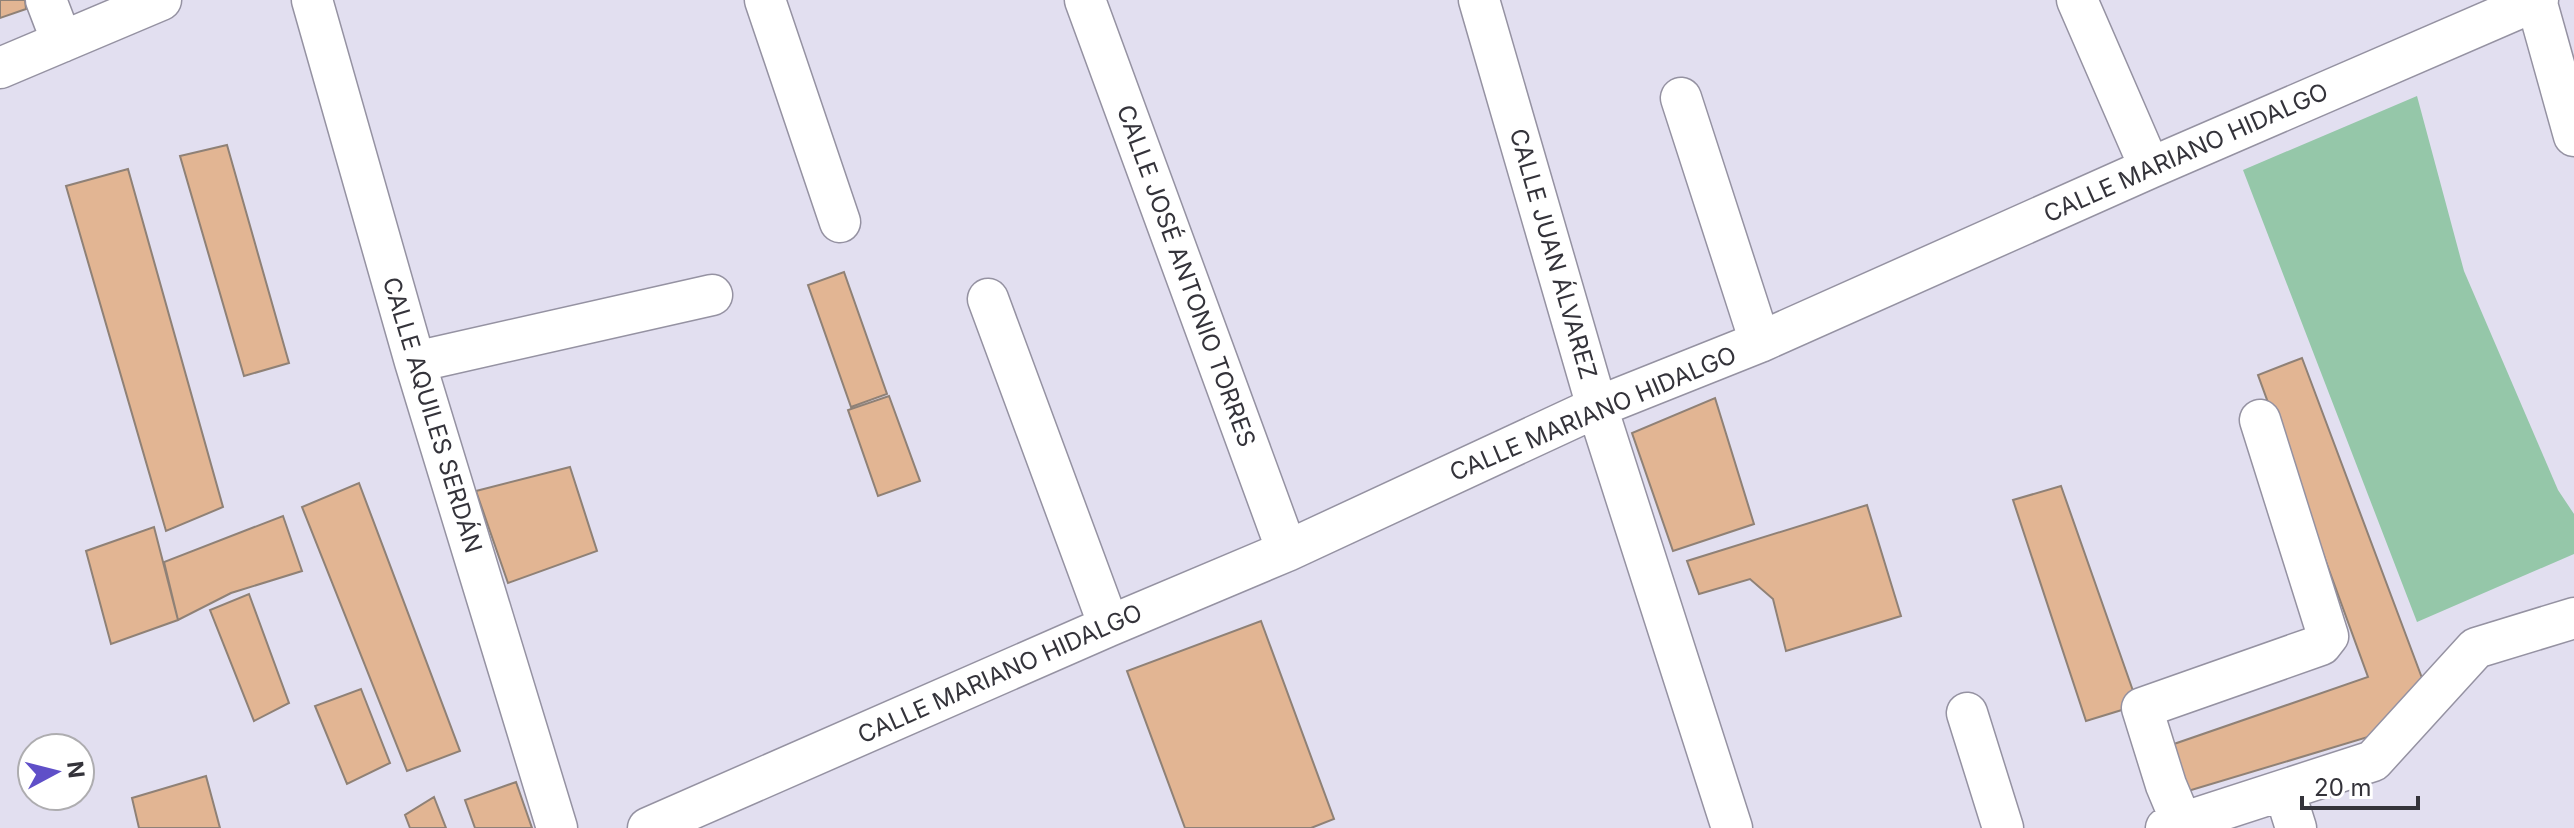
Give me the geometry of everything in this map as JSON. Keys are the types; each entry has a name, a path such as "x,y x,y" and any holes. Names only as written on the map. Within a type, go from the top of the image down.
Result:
{"street":[{"path":"46,0 62,42"},
{"path":"0,68 161,0"},
{"name":"CALLE AQUILES SERDÁN","path":"312,0 415,362 557,828"},
{"path":"765,0 840,222"},
{"name":"CALLE JOSÉ ANTONIO TORRES","path":"1085,0 1287,551"},
{"name":"CALLE JUAN ÁLVAREZ","path":"1479,0 1597,407 1732,828"},
{"path":"2077,0 2150,168"},
{"path":"2537,0 2574,136"},
{"name":"CALLE MARIANO HIDALGO","path":"648,828 1287,551 1597,407 1760,342 2537,0"},
{"path":"1681,98 1760,342"},
{"path":"415,362 712,295"},
{"path":"988,299 1109,626"},
{"path":"2260,420 2328,636 2321,645 2142,708 2178,826 2373,761 2476,648 2574,618"},
{"path":"1967,713 2003,828"},
{"path":"2284,790 2296,828"}],"green space":[{"path":"2417,96 2464,271 2558,490 2574,514 2574,554 2417,622 2243,170"}],"building":[{"path":"0,0 25,0 26,9 0,18"},
{"path":"227,145 289,363 244,376 180,156"},
{"path":"128,169 223,507 166,531 66,186"},
{"path":"844,272 887,394 851,407 808,285"},
{"path":"2302,358 2422,678 2378,734 2188,791 2174,744 2368,677 2258,375"},
{"path":"889,396 920,481 878,496 848,410"},
{"path":"1715,398 1754,524 1673,551 1632,433"},
{"path":"570,467 597,551 508,583 476,491"},
{"path":"359,483 460,751 407,771 302,507"},
{"path":"2061,486 2138,705 2086,721 2013,500"},
{"path":"1867,505 1901,616 1786,651 1773,599 1750,579 1699,594 1687,561"},
{"path":"283,516 302,571 231,593 178,620 164,562"},
{"path":"154,527 178,620 111,644 86,551"},
{"path":"249,594 289,703 254,721 210,610"},
{"path":"1261,621 1334,819 1311,828 1185,828 1127,671"},
{"path":"361,689 390,763 347,784 315,706"},
{"path":"206,776 220,828 139,828 132,798"},
{"path":"516,782 532,828 475,828 465,800"},
{"path":"434,797 446,828 410,828 405,815"}]}
